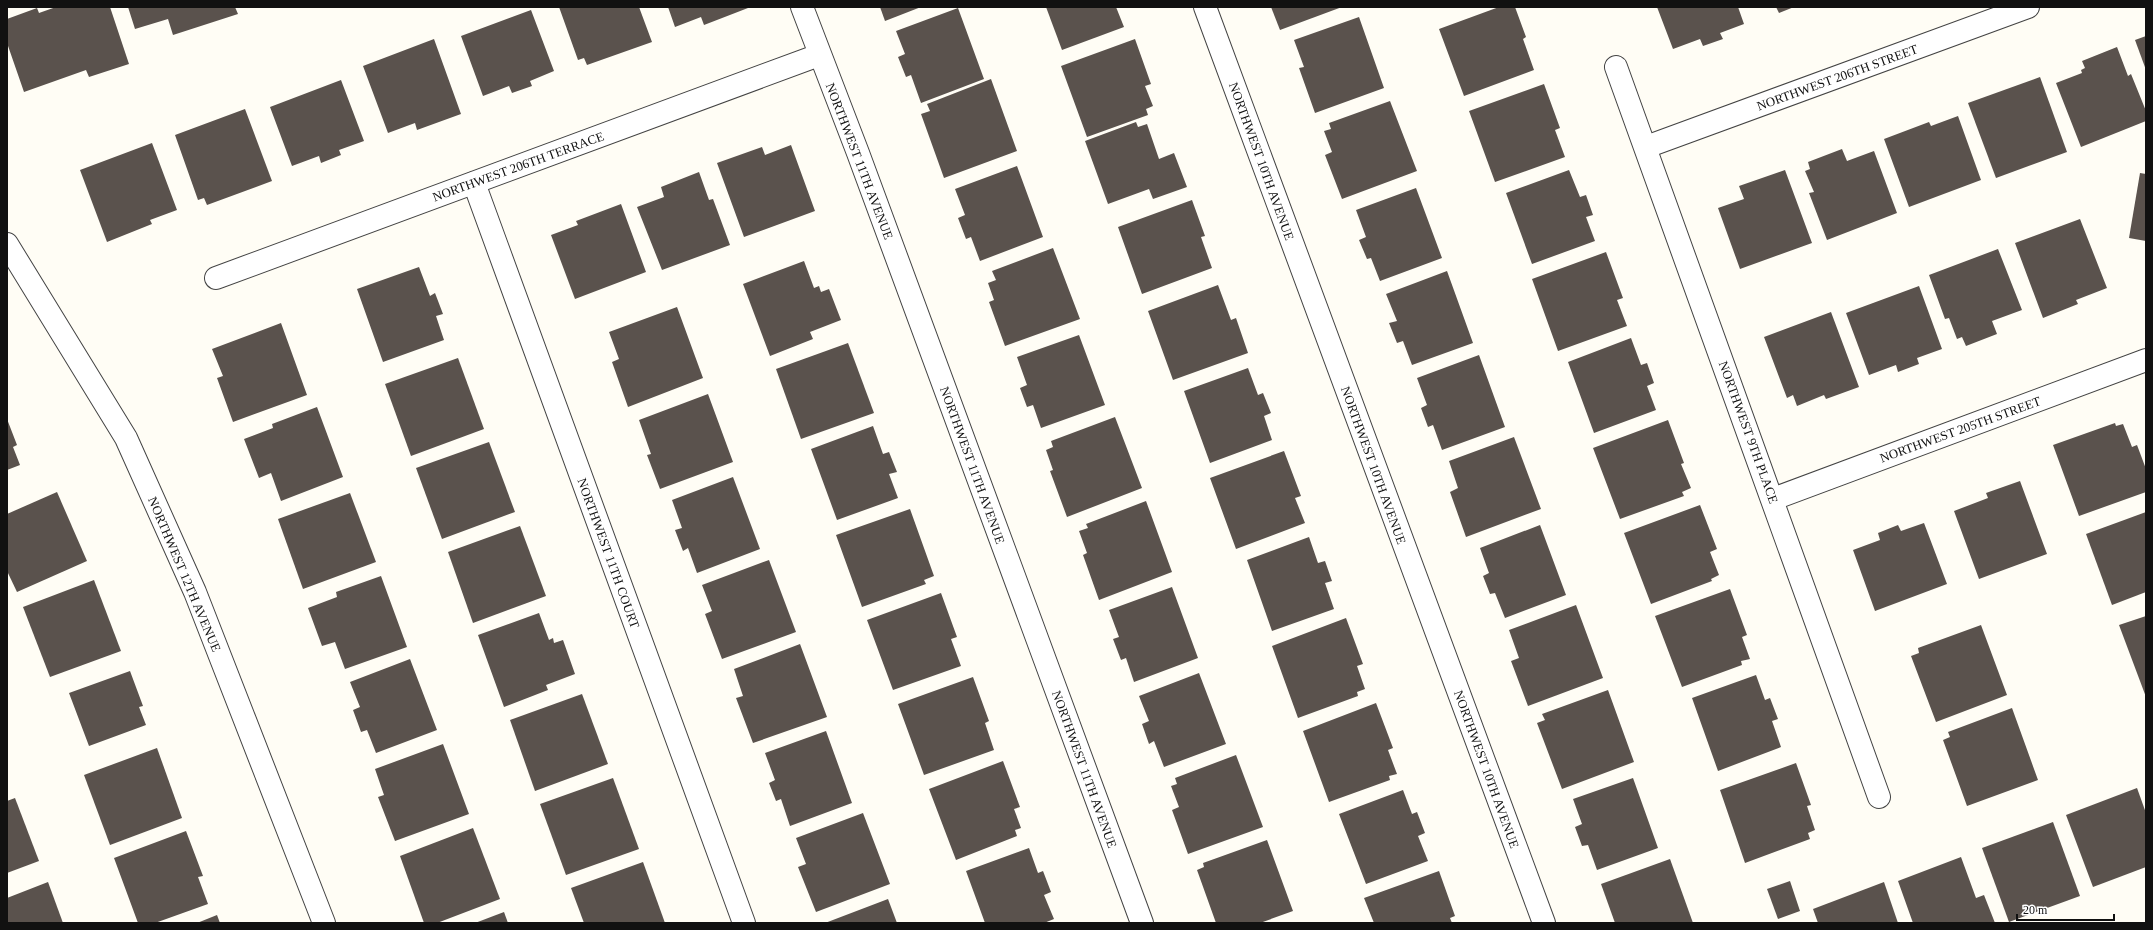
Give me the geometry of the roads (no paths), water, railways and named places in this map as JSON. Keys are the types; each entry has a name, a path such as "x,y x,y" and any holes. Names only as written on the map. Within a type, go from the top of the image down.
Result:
{"street":[{"name":"NORTHWEST 11TH AVENUE","path":"802,7 858,153 1142,923"},
{"name":"NORTHWEST 10TH AVENUE","path":"1205,7 1544,923"},
{"name":"NORTHWEST 206TH STREET","path":"1646,147 2028,7"},
{"name":"NORTHWEST 206TH TERRACE","path":"216,278 819,54"},
{"name":"NORTHWEST 9TH PLACE","path":"1616,67 1773,499 1879,797"},
{"name":"NORTHWEST 11TH COURT","path":"474,183 744,923"},
{"name":"NORTHWEST 12TH AVENUE","path":"7,244 126,438 195,592 324,923"},
{"name":"NORTHWEST 205TH STREET","path":"1773,499 2146,360"}]}
